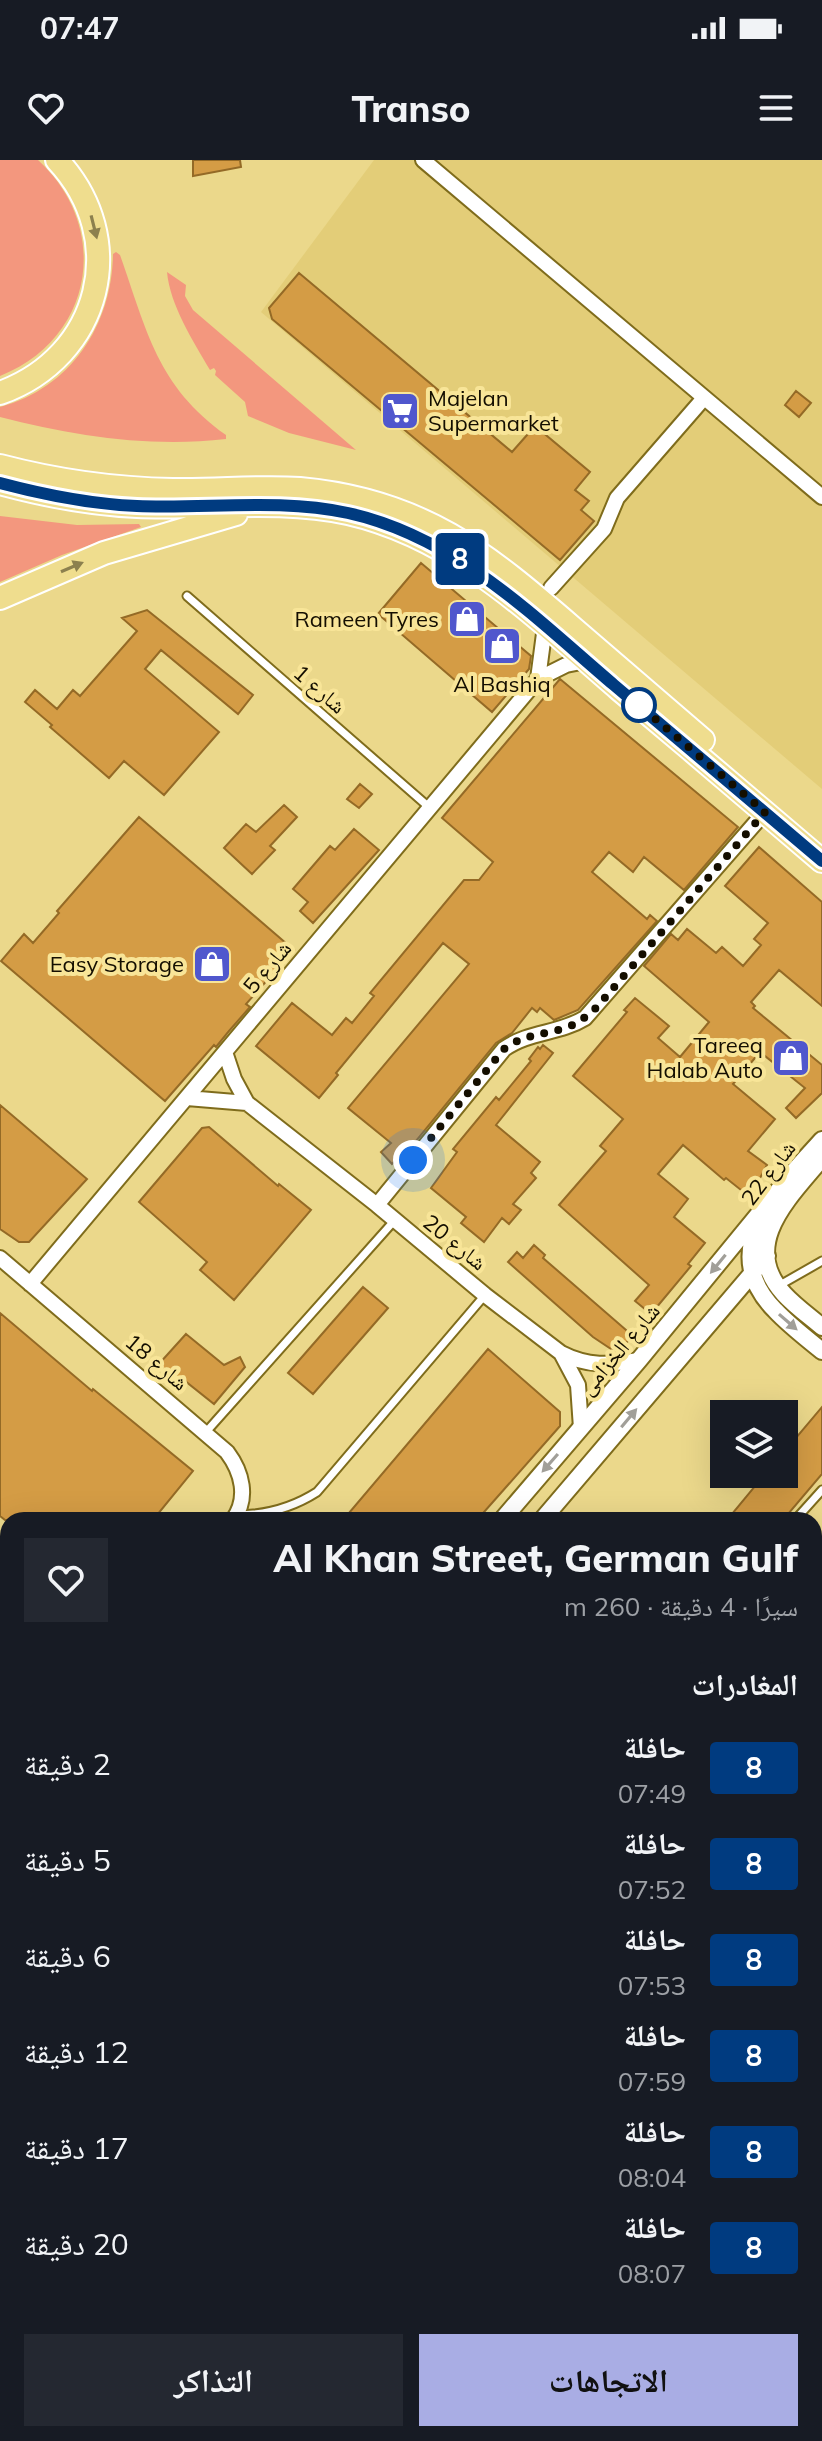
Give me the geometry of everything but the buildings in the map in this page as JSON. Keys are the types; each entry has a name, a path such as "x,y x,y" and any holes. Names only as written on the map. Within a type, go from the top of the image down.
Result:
{"main road":[{"path":"0,393 30,380 60,357 82,326 95,291 98,254 92,218 77,185 57,160"},
{"path":"0,466 58,479 137,489 271,488 325,492 378,504 428,523 464,542 508,573 822,842"},
{"path":"0,483 56,496 137,506 272,505 349,513 422,538 488,578 822,861"},
{"path":"0,598 130,544 272,505"}],"street":[{"path":"423,160 822,497"},
{"path":"551,588 604,529 617,498 704,398"},
{"path":"538,679 545,626"},
{"name":"شارع 5","path":"30,1284 538,679 566,665 586,661"},
{"path":"377,1205 504,1049 533,1034 574,1025 591,1012 765,812"},
{"name":"شارع 20","path":"225,1052 234,1079 247,1103 561,1353 574,1360 597,1365 639,1360"},
{"path":"187,1098 247,1103"},
{"name":"شارع 22","path":"822,1140 767,1204 753,1237 754,1271 762,1292 775,1310 822,1351"},
{"name":"شارع 22","path":"767,1256 768,1234 776,1214 822,1158"},
{"name":"شارع الخزامى","path":"509,1512 767,1204"},
{"path":"549,1512 767,1256 778,1286 822,1327"},
{"name":"شارع 18","path":"0,1258 227,1452 237,1466 242,1482 242,1499 237,1512"},
{"name":"شارع 20","path":"561,1353 578,1385 581,1428"}],"lane":[{"name":"شارع 1","path":"187,596 430,808"},
{"path":"206,1432 394,1221"},
{"path":"778,1286 822,1261"},
{"path":"268,1512 287,1508 317,1492 485,1295"},
{"path":"802,1512 822,1490"}],"shaded area":[{"path":"0,160 38,160 61,187 76,217 83,248 82,280 73,309 56,336 32,359 0,376"},
{"path":"374,160 822,160 822,789 261,312"},
{"path":"116,252 120,255 147,332 169,377 184,397 226,435 226,439 141,441 56,430 0,417 0,407 25,398 47,385 67,369 83,350 96,329 105,305 113,254"},
{"path":"167,272 186,285 185,296 193,310 356,450 289,433 248,416 245,402 215,375 214,368 210,370 197,347 177,310"},
{"path":"0,516 77,525 139,524 141,527 62,555 0,582"}],"bus line":[{"name":"8","path":"0,483 56,496 137,506 272,505 323,509 374,520 422,538 488,578 822,861"}],"place":[{"name":"Majelan Supermarket","path":"400,411"},
{"name":"Rameen Tyres","path":"467,619"},
{"name":"Al Bashiq","path":"502,646"},
{"name":"Easy Storage","path":"212,964"},
{"name":"Tareeq Halab Auto","path":"791,1058"}],"route":[{"path":"413,1160 504,1049 533,1034 574,1025 597,1007 765,812 639,705"}]}
